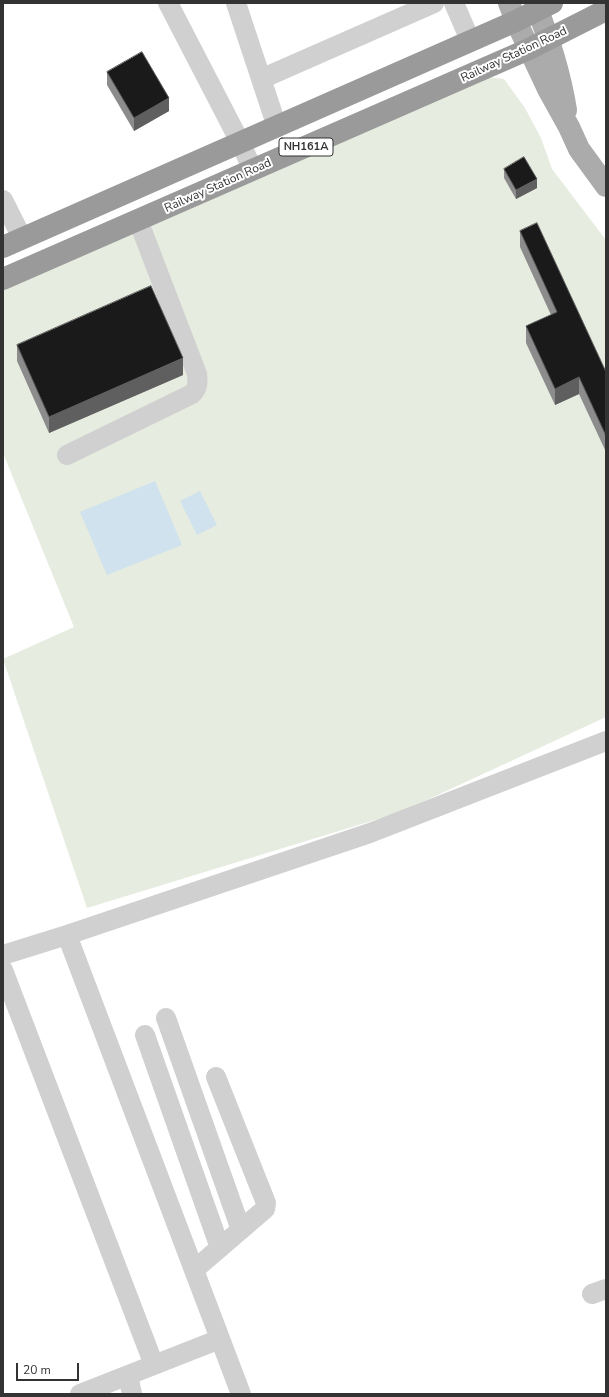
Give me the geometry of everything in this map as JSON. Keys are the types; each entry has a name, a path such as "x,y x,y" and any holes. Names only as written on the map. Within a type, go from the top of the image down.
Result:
{"highway":[{"name":"NH161A","path":"13,243 470,40 512,12 542,5"},
{"name":"Railway Station Road","path":"3,279 529,50 606,10"}],"main road":[{"path":"542,5 562,85 569,126"},
{"path":"512,12 549,91 569,126 579,149 606,186"}],"street":[{"path":"168,3 253,170"},
{"path":"236,3 277,126"},
{"path":"261,79 434,3"},
{"path":"454,3 470,40"},
{"path":"3,200 13,243"},
{"path":"67,455 192,394 196,390 198,382 197,374 138,220"},
{"path":"3,955 67,935 370,833 606,741"},
{"path":"67,935 241,1394"},
{"path":"3,970 154,1365"},
{"path":"166,1018 241,1230"},
{"path":"145,1035 220,1248"},
{"path":"194,1270 265,1210 266,1203 216,1077"},
{"path":"80,1394 130,1385 154,1365 220,1339"}],"shaded area":[{"path":"478,76 504,79 525,108 541,138 552,169 606,240 606,717 401,812 87,908 3,659 74,627 3,453 3,286"}],"water":[{"path":"155,481 182,545 107,575 80,512"},
{"path":"200,491 217,525 197,535 180,501"}],"building":[{"path":"142,52 169,98 134,118 107,72"},
{"path":"524,157 537,179 516,190 504,169"},
{"path":"537,223 606,372 606,436 579,377 555,389 526,326 557,312 520,231"},
{"path":"151,286 183,358 49,417 17,345"}]}
